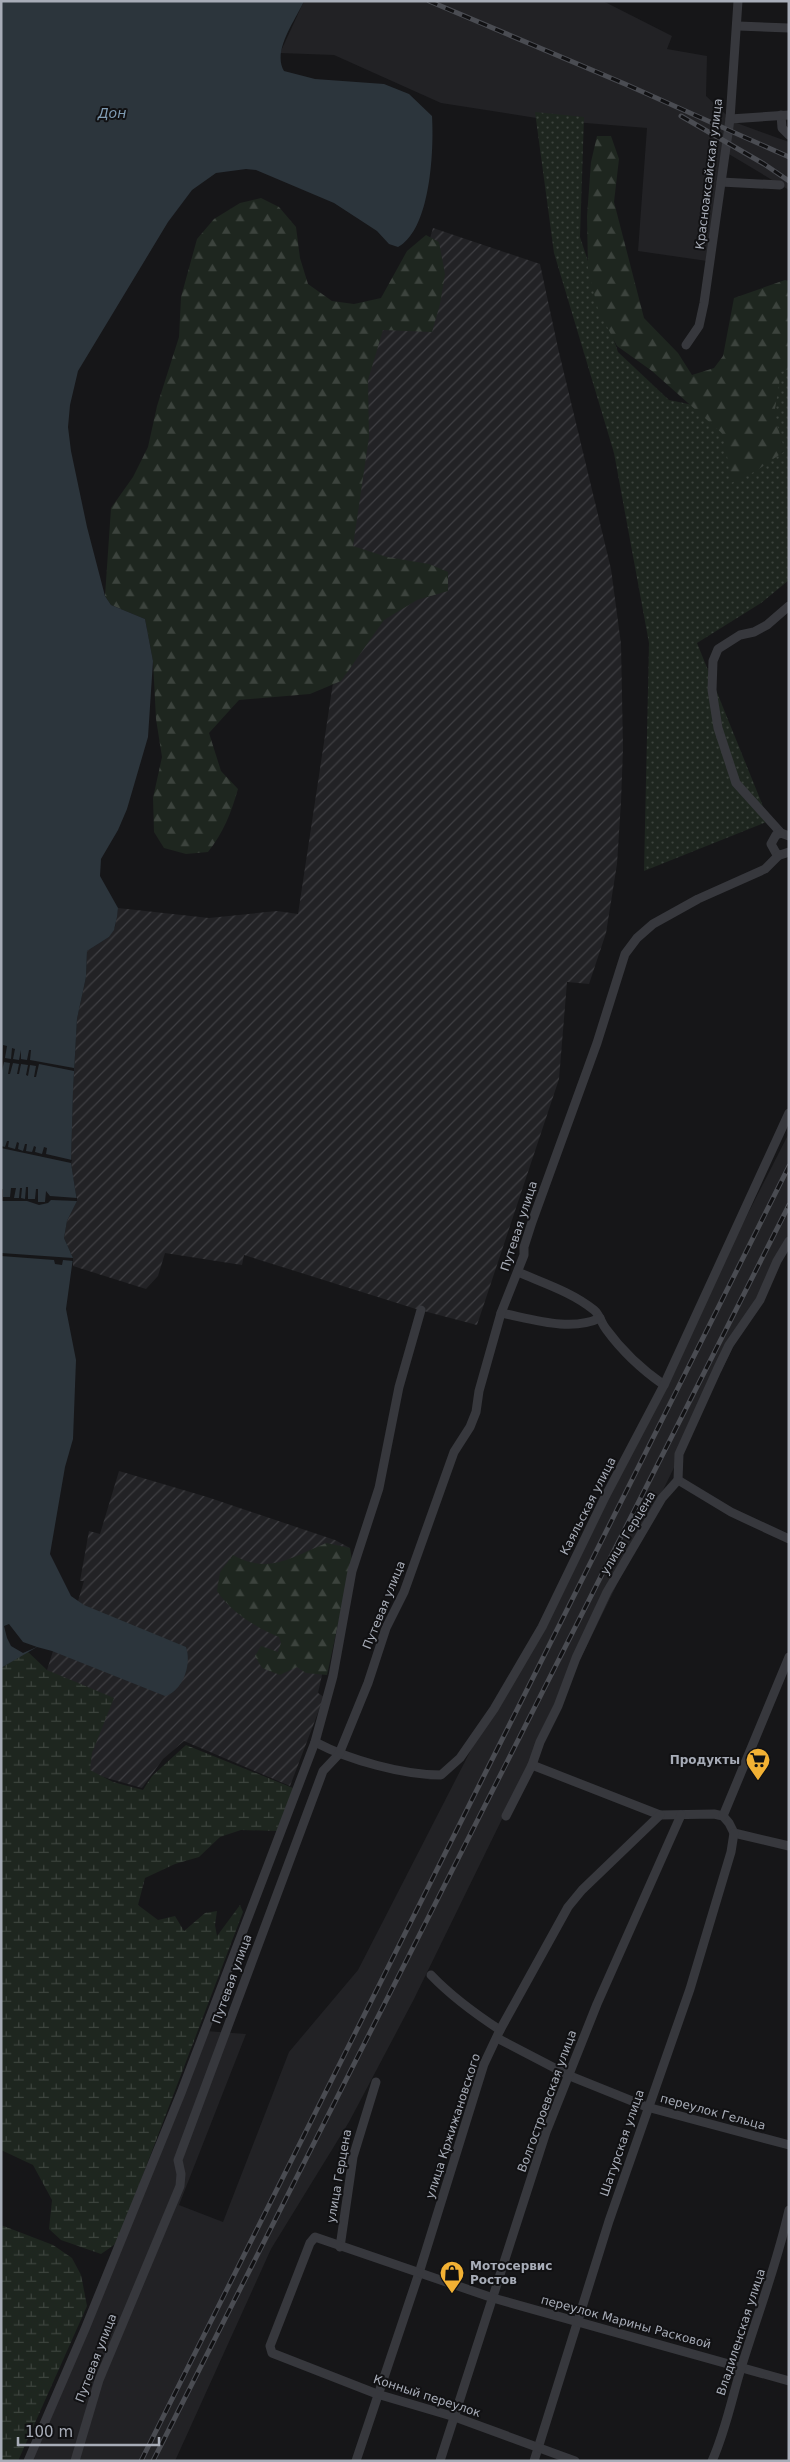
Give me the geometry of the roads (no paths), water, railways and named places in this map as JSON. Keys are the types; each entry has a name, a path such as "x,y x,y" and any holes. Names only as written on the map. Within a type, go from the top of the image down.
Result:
{"street":[{"name":"Красноаксайская улица","path":"686,345 699,326 704,303 730,119 738,26 738,1"},
{"path":"738,26 789,28"},
{"path":"730,119 785,115 782,128 789,135"},
{"path":"721,182 780,185"},
{"path":"779,855 772,849 772,839 785,835 736,783 718,728 712,690 713,662 718,649 740,635 754,632 767,625 789,606"},
{"name":"Путевая улица","path":"75,2461 99,2380 180,2186 181,2174 178,2160 323,1771 339,1754 368,1683 386,1628 404,1592 454,1452 476,1412 478,1391 502,1313 518,1272 532,1222 597,1043 625,954 637,938 653,924 698,899 765,869 779,855 789,852"},
{"name":"Каяльская улица","path":"315,1742 339,1754 415,1775 441,1775 460,1758 494,1708 542,1627 604,1499 664,1385 789,1113"},
{"path":"789,1241 777,1261 760,1300 729,1345 717,1370 679,1454 678,1480 731,1512 789,1539"},
{"path":"518,1272 579,1300 596,1311 604,1327 626,1353 642,1370 664,1385"},
{"name":"Путевая улица","path":"28,2461 85,2329 181,2093 315,1742 333,1676 352,1571 379,1488 399,1387 421,1310"},
{"path":"502,1313 546,1321 587,1324 600,1318"},
{"name":"улица Герцена","path":"506,1816 532,1765 540,1742 558,1706 576,1658 607,1592 662,1498 678,1480"},
{"path":"723,1816 789,1657"},
{"path":"532,1765 660,1814 714,1814 723,1816 734,1834 789,1846"},
{"name":"улица Кржижановского","path":"356,2461 419,2273 484,2064 498,2034 568,1907 582,1890 660,1814"},
{"name":"Волгостроевская улица","path":"440,2461 546,2132 570,2076 597,2004 681,1815"},
{"name":"Шатурская улица","path":"534,2461 647,2107 690,1989 728,1861 734,1834"},
{"name":"переулок Гельца","path":"431,1975 447,1992 498,2034 570,2076 647,2107 789,2145"},
{"name":"улица Герцена","path":"340,2247 353,2157 376,2082"},
{"name":"Владиленская улица","path":"712,2461 722,2439 741,2366 778,2259 789,2210"},
{"name":"улица Герцена","path":"272,2353 270,2346 310,2243 315,2237"},
{"name":"переулок Марины Расковой","path":"315,2237 493,2298 789,2381"},
{"name":"Конный переулок","path":"272,2353 378,2394 455,2416 575,2461"}],"water":[{"name":"Дон","path":"1,1 304,1 283,45 281,63 284,71 315,79 384,84 409,94 432,116 431,167 424,206 418,224 409,238 398,247 389,244 377,231 334,203 256,170 246,169 216,173 192,190 168,222 78,371 70,405 68,427 71,451 87,527 105,596 111,605 145,619 153,661 148,737 127,809 118,830 101,859 100,876 118,908 117,917 114,930 109,937 87,951 86,977 77,1019 71,1163 77,1201 67,1221 64,1238 73,1258 66,1309 76,1360 73,1439 65,1467 50,1554 71,1596 84,1605 186,1647 188,1654 187,1669 181,1683 177,1689 165,1696 52,1651 37,1647 1,1668"}],"railway":[{"path":"429,1 625,84 789,157"},
{"path":"681,116 764,164 789,181"},
{"path":"141,2461 789,1166"},
{"path":"153,2461 789,1205"}],"place":[{"name":"Продукты","path":"758,1781"},
{"name":"Мотосервис Ростов","path":"452,2294"}]}
